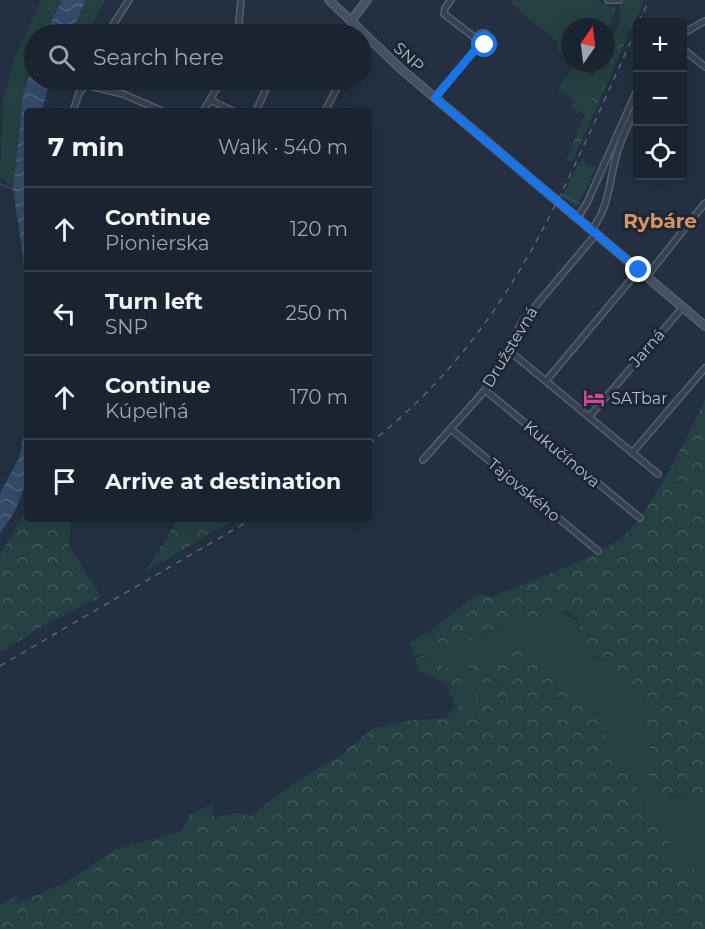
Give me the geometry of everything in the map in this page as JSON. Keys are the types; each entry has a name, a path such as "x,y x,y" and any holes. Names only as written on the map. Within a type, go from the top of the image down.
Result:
{"street":[{"path":"113,24 129,0"},
{"path":"239,24 241,0"},
{"name":"SNP","path":"328,0 353,24"},
{"path":"351,21 368,0"},
{"path":"435,98 478,41 484,33 488,35 488,43 478,41 443,11 451,0"},
{"path":"608,0 618,0"},
{"path":"687,31 705,21"},
{"name":"SNP","path":"372,46 558,199 705,326"},
{"path":"687,52 705,67"},
{"path":"75,108 81,90"},
{"path":"117,90 156,108"},
{"path":"205,108 216,90"},
{"path":"257,108 265,90"},
{"path":"327,108 336,90"},
{"path":"578,217 587,203 633,99"},
{"path":"210,100 227,108"},
{"name":"Družstevná","path":"423,460 485,390 527,315 594,231 613,183 618,150 633,116"},
{"path":"647,276 705,203"},
{"path":"546,381 639,270"},
{"name":"Jarná","path":"589,417 683,307"},
{"path":"507,349 658,474"},
{"path":"632,453 705,368"},
{"name":"Kukučínova","path":"485,390 640,518"},
{"name":"Tajovského","path":"451,429 598,551"}],"green space":[{"path":"42,0 62,0 50,24 30,24"},
{"path":"86,0 105,0 92,24 75,24"},
{"path":"513,0 594,0 616,8 612,18 561,18 561,55 557,51 559,44 511,3"},
{"path":"621,0 644,0 636,18 633,18 630,32 623,31 615,46 615,31 620,20"},
{"path":"623,31 628,36 615,65 615,46"},
{"path":"24,37 25,90 13,188 0,176 3,102 14,58"},
{"path":"570,72 587,72 593,76 595,72 602,72 585,114 571,108 575,102 557,88"},
{"path":"602,72 612,72 572,162 567,159"},
{"path":"584,158 586,165 597,167 576,208 562,196 580,161"},
{"path":"705,399 705,805 695,804 683,794 666,793 648,779 653,753 640,732 636,717 642,710 641,702 614,679 609,662 589,652 585,646 580,625 569,613 549,608 529,621 509,623 466,642 455,644 445,644 436,640 429,632 478,593 493,597 583,560 612,545 625,535 652,500 665,478"},
{"path":"24,514 24,522 72,522 68,544 101,597 43,626 0,653 0,555"},
{"path":"176,522 230,522 145,572"},
{"path":"549,608 560,611 575,620 584,632 594,659 609,662 641,702 640,732 653,753 649,779 672,796 682,794 695,804 705,805 705,877 679,860 657,817 617,759 595,717 563,680 543,663 528,660 520,672 455,707 448,688 442,684 458,689 457,674 420,654 415,658 409,642 429,632 433,638 480,637 508,623 529,621","holes":["509,647 522,663 486,685 468,666"]},
{"path":"524,645 528,649 522,663 486,685 467,665 509,647"},
{"path":"419,654 457,674 463,685 458,689 419,671 415,658 419,658"},
{"path":"528,660 543,663 563,680 595,717 617,759 657,817 679,860 705,877 705,929 0,929 0,904 17,896 17,904 68,881 114,850 182,831 190,814 212,805 214,818 237,813 250,816 298,780 338,757 372,729 404,721 446,718 465,701 500,684 520,670"}],"water":[{"path":"62,0 86,0 75,24 50,24"},
{"path":"25,90 47,90 43,108 24,108 24,265 13,188"},
{"path":"24,434 23,492 18,505 0,533 0,493 19,458"}],"waterway":[{"path":"0,184 13,189"},
{"path":"562,195 580,204"}],"railway":[{"path":"641,18 649,0"},
{"path":"372,441 419,400 462,353 498,304 559,199 633,37"},
{"path":"0,666 247,522"}],"place":[{"name":"SATbar","path":"594,398"}],"district":[{"name":"Rybáre","path":"660,221"}],"route":[{"path":"485,45 480,44 435,98 558,199 639,270"}]}
